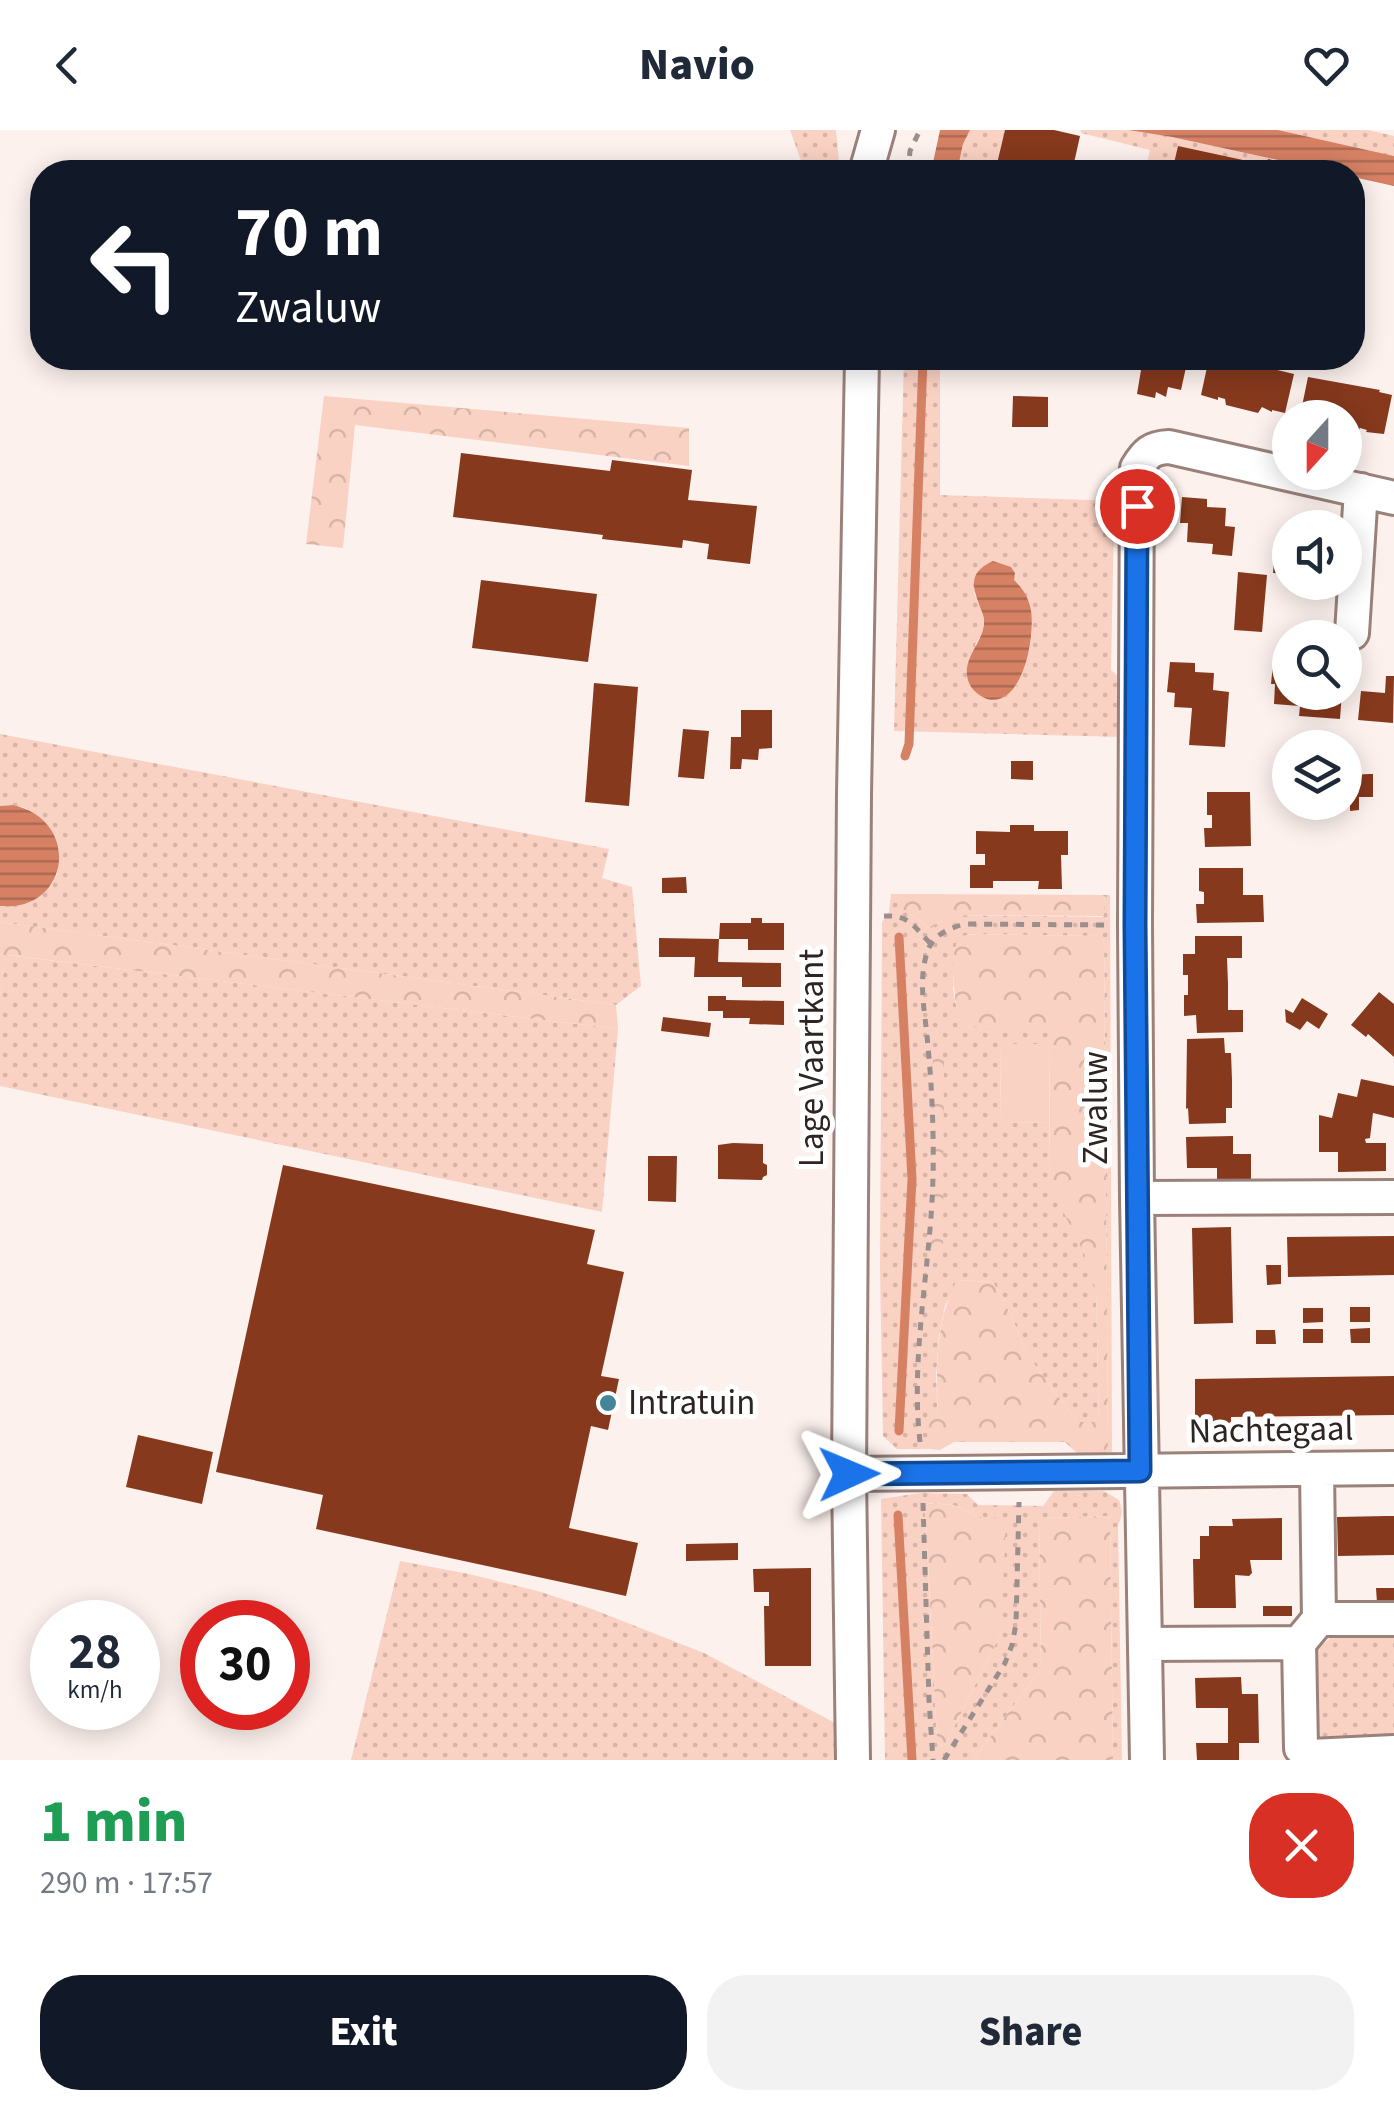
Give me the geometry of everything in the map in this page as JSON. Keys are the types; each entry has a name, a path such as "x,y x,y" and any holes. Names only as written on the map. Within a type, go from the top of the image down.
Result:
{"street":[{"path":"858,130 864,160"},
{"path":"869,160 878,130"},
{"name":"Lage Vaartkant","path":"854,1760 849,1474 862,370"},
{"name":"Zwaluw","path":"1147,1760 1137,1198 1137,468 1154,448 1169,447 1272,470"},
{"path":"1353,620 1361,490 1394,498"},
{"path":"1137,1198 1394,1196"},
{"name":"Nachtegaal","path":"849,1474 1394,1468"},
{"path":"1316,1470 1301,1748 1312,1756 1394,1752"},
{"path":"1146,1644 1309,1631 1394,1619"}],"path":[{"path":"909,160 920,130"},
{"path":"876,916 906,918 930,943"},
{"path":"934,1760 928,1702 917,1389 933,1176 924,964 930,943 948,928 964,924 1135,925"},
{"path":"944,1760 1005,1663 1012,1645 1016,1624 1020,1472"}],"green space":[{"path":"790,130 836,130 839,160 801,160"},
{"path":"970,130 1005,130 998,160 960,160"},
{"path":"1128,130 1278,160 1148,160 1150,150 1081,133"},
{"path":"1278,130 1368,130 1394,136 1394,156"},
{"path":"904,370 940,370 940,495 1119,501 1114,514 1111,670 1123,680 1122,737 894,731","holes":["1014,580 1029,605 1030,646 1015,688 975,645 984,619 974,593"]},
{"path":"324,396 689,428 689,466 355,425 343,548 306,544"},
{"path":"0,734 609,849 602,878 632,887 641,986 616,1005 0,922 0,906 41,895 51,885 57,874 59,848 26,808 0,806"},
{"path":"891,894 901,894 909,912 930,929 949,915 1103,917 1102,895 1110,895 1112,1452 1097,1453 1105,1449 1108,1439 1104,941 1100,936 969,934 955,948 953,989 960,1026 1050,1027 1050,1044 1001,1044 1000,1122 1049,1123 1049,1182 1085,1253 1096,1290 1099,1423 1077,1422 1026,1353 993,1282 958,1280 945,1306 939,1336 938,1415 930,1449 897,1449 883,1436 882,922 889,912"},
{"path":"901,894 1102,895 1104,916 949,915 930,929 909,912 899,911"},
{"path":"0,922 616,1005 618,1029 7,955 0,995"},
{"path":"1101,936 1104,941 1108,1447 1103,1452 1077,1453 1065,1442 954,1442 940,1450 927,1446 929,1419 938,1415 937,1363 944,1312 957,1280 993,1282 1026,1353 1077,1422 1099,1422 1096,1290 1084,1253 1049,1183 1050,1028 959,1026 954,954 961,937"},
{"path":"6,955 618,1029 602,1212 0,1086 0,995"},
{"path":"1001,1044 1050,1044 1049,1123 1000,1122"},
{"path":"933,1059 944,1059 943,1248 930,1248"},
{"path":"1054,1491 1104,1491 1119,1500 1122,1760 1113,1760 1107,1516 1039,1518 1041,1669 973,1760 885,1760 881,1499 920,1493 967,1494 978,1505 1043,1506","holes":["954,1505 977,1517 1002,1517 1001,1633 942,1746 937,1740 925,1506"]},
{"path":"925,1503 954,1505 977,1517 1006,1520 1001,1633 942,1746 937,1741"},
{"path":"1107,1516 1113,1760 973,1760 1041,1669 1039,1518"},
{"path":"400,1561 541,1592 704,1653 837,1724 837,1760 351,1760"},
{"path":"1394,1628 1394,1742 1309,1745 1307,1653 1335,1632"}],"shaded area":[{"path":"940,130 970,130 960,160 934,160"},
{"path":"1128,130 1278,130 1394,156 1394,186 1365,180 1365,160 1278,160"},
{"path":"993,561 1011,567 1032,617 1025,665 1019,680 1000,699 980,695 967,675 984,621 974,589 975,576"},
{"path":"13,805 35,814 50,829 58,846 59,864 53,881 41,895 23,904 0,906 0,806"}],"building":[{"path":"1005,130 1054,130 1080,136 1075,160 998,160"},
{"path":"1178,146 1243,160 1175,160"},
{"path":"1141,370 1185,370 1181,390 1168,387 1166,397 1156,392 1155,398 1137,394"},
{"path":"1206,370 1278,370 1294,374 1288,400 1272,400 1272,412 1262,407 1258,413 1226,405 1225,399 1201,395"},
{"path":"1308,377 1392,395 1384,434 1362,429 1362,400 1303,400"},
{"path":"1013,396 1048,397 1048,427 1012,427"},
{"path":"461,453 610,471 612,460 692,470 688,500 757,506 750,564 707,559 709,544 683,540 682,548 453,517"},
{"path":"1182,497 1207,499 1207,507 1226,508 1225,526 1235,527 1232,556 1212,554 1213,544 1187,542 1188,523 1180,523"},
{"path":"1238,572 1267,575 1262,632 1234,630"},
{"path":"481,580 597,594 588,662 472,648"},
{"path":"1170,662 1195,663 1195,672 1214,673 1213,690 1229,692 1225,747 1189,745 1192,708 1174,707 1175,693 1167,692"},
{"path":"1386,676 1394,676 1393,723 1358,720 1362,691 1385,693"},
{"path":"594,683 638,687 629,806 585,802"},
{"path":"741,710 772,710 772,748 759,749 758,760 742,759 741,769 730,769 731,737 741,737"},
{"path":"1300,710 1341,710 1340,719 1299,716"},
{"path":"683,729 709,731 704,779 678,777"},
{"path":"1011,761 1033,761 1033,780 1011,779"},
{"path":"1362,774 1373,774 1373,797 1362,797"},
{"path":"1207,792 1250,792 1251,846 1205,847 1204,828 1212,828 1212,815 1207,815"},
{"path":"1010,825 1034,825 1034,831 1068,831 1068,855 1061,855 1062,889 1038,889 1039,881 993,881 993,888 970,888 970,865 985,865 985,854 976,854 976,831 1010,832"},
{"path":"1199,868 1243,868 1243,895 1263,895 1264,922 1197,923 1196,904 1204,904 1204,892 1199,891"},
{"path":"686,877 687,893 662,893 662,878"},
{"path":"751,918 762,918 762,923 784,923 784,950 748,950 748,939 719,939 720,923 751,923"},
{"path":"1195,936 1242,936 1242,958 1227,958 1228,1010 1243,1010 1243,1032 1197,1033 1196,1015 1184,1016 1188,975 1183,975 1183,954 1195,954"},
{"path":"659,938 719,939 718,962 781,963 781,987 742,987 742,977 694,977 695,957 659,957"},
{"path":"1379,992 1394,1004 1394,1057 1351,1025"},
{"path":"708,996 784,1001 784,1025 749,1024 750,1018 723,1018 723,1011 708,1011"},
{"path":"1302,998 1328,1014 1319,1029 1307,1021 1300,1030 1286,1022 1285,1009 1293,1013"},
{"path":"663,1017 711,1023 709,1037 661,1031"},
{"path":"1224,1038 1225,1053 1231,1053 1232,1080 1232,1108 1226,1108 1226,1123 1189,1124 1187,1039"},
{"path":"1361,1079 1394,1086 1394,1118 1373,1113 1370,1138 1365,1139 1366,1143 1386,1143 1386,1171 1338,1172 1338,1152 1319,1152 1319,1115 1332,1118 1338,1093 1357,1097"},
{"path":"1233,1136 1233,1154 1251,1154 1251,1183 1217,1183 1217,1168 1187,1168 1186,1137"},
{"path":"763,1144 767,1175 762,1180 718,1179 718,1145"},
{"path":"648,1156 677,1156 676,1202 648,1201"},
{"path":"283,1165 595,1230 587,1264 624,1272 601,1376 619,1379 608,1430 591,1426 569,1528 638,1543 626,1596 316,1529 323,1495 216,1472"},
{"path":"1231,1227 1233,1323 1194,1324 1192,1228"},
{"path":"1394,1236 1394,1275 1288,1277 1287,1237"},
{"path":"1266,1265 1281,1265 1281,1284 1267,1285"},
{"path":"1350,1307 1370,1307 1370,1322 1350,1322"},
{"path":"1303,1308 1323,1308 1323,1322 1303,1323"},
{"path":"1370,1328 1370,1343 1351,1343 1350,1329"},
{"path":"1303,1329 1323,1329 1323,1343 1303,1343"},
{"path":"1256,1330 1275,1330 1276,1344 1256,1344"},
{"path":"1394,1376 1394,1415 1231,1417 1231,1431 1209,1431 1209,1418 1195,1418 1195,1379"},
{"path":"138,1435 213,1452 202,1504 126,1487"},
{"path":"1394,1516 1394,1555 1338,1556 1337,1517"},
{"path":"1282,1518 1282,1560 1250,1560 1249,1576 1235,1575 1236,1608 1194,1608 1193,1559 1200,1559 1200,1536 1209,1536 1209,1526 1233,1526 1232,1519"},
{"path":"738,1543 738,1560 686,1561 686,1544"},
{"path":"811,1568 811,1666 765,1666 764,1606 769,1606 769,1592 754,1592 753,1569"},
{"path":"1376,1588 1394,1588 1394,1602 1377,1603"},
{"path":"1263,1606 1292,1606 1292,1616 1263,1616"},
{"path":"1241,1677 1242,1694 1258,1694 1259,1743 1239,1743 1239,1760 1197,1760 1196,1743 1228,1743 1228,1708 1196,1708 1195,1678"}],"waterway":[{"path":"905,756 909,744 923,370"},
{"path":"899,937 912,1179 899,1431"},
{"path":"898,1515 912,1760"}],"place":[{"name":"Intratuin","path":"608,1403"}],"route":[{"path":"849,1474 1140,1471 1135,925 1137,506"}]}
